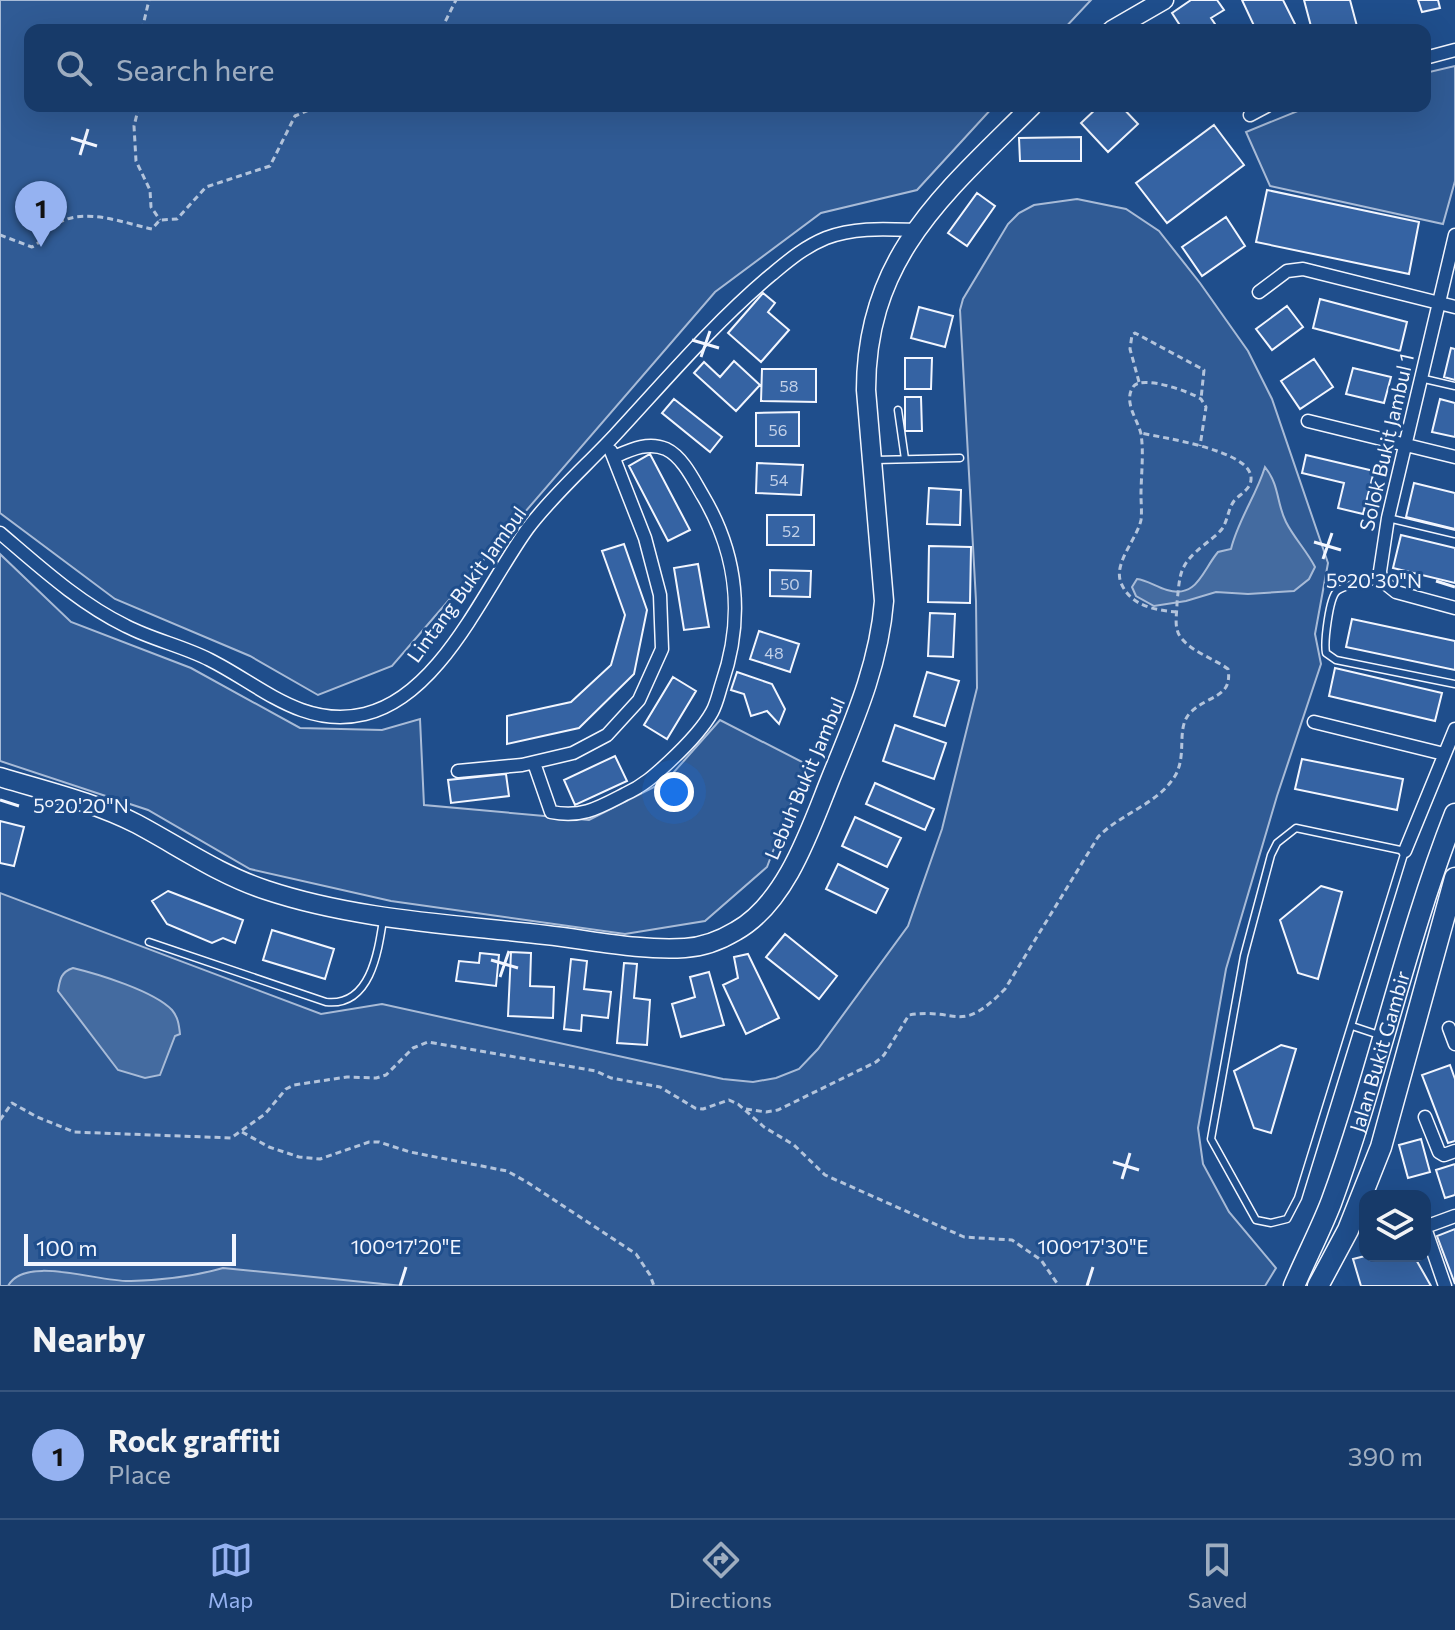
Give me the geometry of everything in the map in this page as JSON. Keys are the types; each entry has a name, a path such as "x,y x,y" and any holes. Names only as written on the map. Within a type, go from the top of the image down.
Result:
{"main road":[{"path":"1122,24 1164,0"},
{"name":"Lebuh Bukit Jambul","path":"0,777 66,797 134,823 226,873 264,890 312,903 383,916 642,946 685,948 712,943 739,930 780,887 807,836 854,719 881,636 884,601 866,390 869,340 885,284 915,230 967,171 1026,112"},
{"name":"Jalan Bukit Gambir","path":"1294,1286 1331,1204 1384,1037 1429,878 1455,814"},
{"name":"Jalan Bukit Gambir","path":"1318,1286 1348,1230 1381,1147 1455,878"}],"street":[{"path":"1431,56 1455,50"},
{"path":"1250,115 1256,112"},
{"name":"Lintang Bukit Jambul","path":"0,533 86,604 128,628 212,661 264,694 300,710 333,717 363,715 391,705 441,660 530,526 740,301 798,252 825,239 848,231 915,230"},
{"name":"Solok Bukit Jambul 1","path":"1381,580 1388,518 1455,235"},
{"path":"1259,292 1287,271 1303,269 1455,307"},
{"path":"1308,421 1455,457"},
{"path":"458,771 534,763 573,753 607,735 639,700 662,649 660,595 645,538 608,443"},
{"path":"534,763 551,812 566,815 588,813 642,787 684,748 713,711 733,650 735,588 725,544 713,512 693,478 675,455 666,449 640,447 614,457"},
{"path":"1381,580 1396,592 1455,608"},
{"path":"1314,722 1444,754"},
{"path":"1405,851 1455,729"},
{"path":"1449,1028 1455,1044"},
{"path":"1425,1117 1439,1152 1444,1155 1455,1151"},
{"path":"1431,1225 1455,1216"},
{"path":"1431,1245 1445,1286"}],"lane":[{"path":"1420,378 1455,386"},
{"path":"898,410 905,459"},
{"path":"872,460 960,458"},
{"path":"1388,518 1455,534"},
{"path":"1381,580 1339,589 1333,596 1324,644 1326,653 1336,660 1455,684"},
{"path":"1296,828 1405,851 1352,1026 1298,1198 1287,1219 1271,1223 1256,1220 1211,1139 1244,956 1271,855 1277,843 1296,828"},
{"path":"149,942 336,1003 356,994 370,977 383,916"},
{"path":"1352,1026 1384,1037"}],"path":[{"path":"143,24 149,0"},
{"path":"444,24 456,0"},
{"path":"138,112 134,126 136,161 150,190 151,207 160,220"},
{"path":"0,235 32,247 41,242 58,223 83,215 152,229 160,220 177,219 206,187 270,166 295,116 304,112"},
{"path":"1139,383 1130,349 1135,333 1204,370 1201,399 1206,407 1200,446"},
{"path":"1177,612 1152,610 1138,603 1125,591 1119,579 1120,569 1141,520 1141,433 1131,409 1131,390 1139,383 1157,383 1201,399"},
{"path":"746,1109 778,1110 876,1062 884,1055 909,1015 973,1016 1005,989 1098,837 1109,826 1151,800 1175,777 1183,758 1184,721 1192,711 1226,688 1230,681 1228,669 1181,638 1176,628 1179,575 1185,561 1223,528 1234,501 1249,487 1252,479 1249,469 1241,462 1200,446 1141,433"},
{"path":"1,1117 12,1103 74,1132 231,1138 265,1114 286,1089 294,1085 386,1075 413,1048 428,1042 596,1071 611,1078 660,1087 695,1108 703,1109 729,1100 794,1145 825,1175 964,1237 1012,1240 1041,1260 1059,1286"},
{"path":"242,1132 269,1147 299,1157 320,1159 369,1142 379,1142 410,1152 507,1171 636,1254 654,1286"}],"shaded area":[{"path":"0,0 1091,0 1069,24 24,24 24,112 988,112 917,190 821,213 715,292 392,666 318,695 250,656 115,599 0,513"},
{"path":"1455,66 1455,181 1443,224 1270,186 1246,132 1295,112 1431,112 1431,72"},
{"path":"1077,199 1126,209 1159,231 1248,351 1272,399 1328,563 1315,634 1321,664 1277,796 1226,969 1198,1128 1203,1164 1229,1212 1276,1268 1265,1286 0,1286 0,893 321,1014 382,1004 723,1079 753,1082 776,1078 799,1069 818,1049 908,926 942,829 977,688 976,601 960,310 963,299 1008,224 1019,213 1034,205"},
{"path":"1265,467 1273,481 1286,522 1315,567 1309,579 1294,591 1248,594 1216,592 1154,606 1136,596 1132,587 1137,579 1167,590 1185,591 1198,582 1218,552 1231,549"},
{"path":"0,554 71,622 191,668 300,728 382,730 420,719 424,805 589,820 666,781 720,720 806,764 767,867 705,921 625,934 391,901 250,869 148,810 0,761"},
{"path":"73,968 139,990 172,1010 180,1034 175,1036 160,1075 145,1078 118,1070 58,991 62,976"},
{"path":"223,1268 403,1286 8,1286 17,1277 30,1272 65,1272 131,1281 177,1278"}],"building":[{"path":"1191,0 1217,0 1224,10 1211,18 1215,24 1179,24 1172,13"},
{"path":"1242,0 1283,0 1295,24 1253,24"},
{"path":"1304,0 1350,0 1356,24 1310,24"},
{"path":"1418,0 1438,0 1440,8 1422,12"},
{"path":"1093,112 1127,112 1138,124 1108,152 1081,123"},
{"path":"1214,125 1244,165 1167,223 1136,183"},
{"path":"1081,137 1081,161 1020,161 1019,138"},
{"path":"1267,190 1419,222 1409,274 1256,242"},
{"path":"977,193 995,206 967,246 948,233"},
{"path":"1226,217 1245,246 1202,276 1182,247"},
{"path":"763,293 775,303 768,312 789,330 761,362 728,333"},
{"path":"1320,299 1407,322 1400,351 1313,328"},
{"path":"1287,306 1303,327 1272,350 1256,329"},
{"path":"919,307 953,316 945,347 911,338"},
{"path":"1451,348 1455,349 1455,380 1444,377"},
{"path":"905,358 932,358 931,389 905,389"},
{"path":"1314,359 1333,387 1300,409 1281,381"},
{"path":"734,361 760,385 736,411 694,373 704,362 720,377"},
{"path":"1353,368 1391,377 1384,403 1346,394"},
{"path":"762,369 816,369 816,402 761,401"},
{"path":"905,397 921,397 922,431 905,431"},
{"path":"674,399 722,437 710,452 662,413"},
{"path":"1440,399 1455,403 1455,437 1432,432"},
{"path":"799,412 799,446 756,446 756,413"},
{"path":"650,454 690,530 668,541 629,466"},
{"path":"1306,455 1374,471 1363,514 1338,508 1344,483 1302,473"},
{"path":"757,463 803,465 801,495 756,493"},
{"path":"1414,483 1455,493 1455,529 1406,517"},
{"path":"929,488 961,490 960,525 927,524"},
{"path":"767,515 814,515 814,545 767,545"},
{"path":"1401,535 1455,548 1455,583 1393,568"},
{"path":"624,544 647,610 634,674 579,728 507,744 507,716 571,702 611,665 625,615 602,551"},
{"path":"929,546 971,547 970,603 928,602"},
{"path":"698,564 709,627 684,630 674,568"},
{"path":"770,570 811,571 810,597 770,596"},
{"path":"930,613 955,614 953,657 928,656"},
{"path":"1352,619 1455,641 1455,670 1346,647"},
{"path":"759,631 799,644 790,672 750,659"},
{"path":"1335,668 1442,693 1435,721 1329,696"},
{"path":"737,672 772,684 785,709 779,724 767,711 751,716 744,694 731,690"},
{"path":"927,672 959,681 945,726 914,716"},
{"path":"673,677 696,691 667,739 644,725"},
{"path":"895,725 946,743 934,779 883,761"},
{"path":"615,756 627,781 575,805 564,780"},
{"path":"1302,759 1403,779 1397,810 1295,789"},
{"path":"506,774 509,796 451,803 448,780"},
{"path":"875,783 934,809 925,830 866,804"},
{"path":"855,817 901,838 887,867 842,846"},
{"path":"0,821 24,827 14,866 0,863"},
{"path":"838,864 888,889 876,913 826,889"},
{"path":"1321,886 1342,892 1318,979 1298,973 1280,920"},
{"path":"168,891 243,920 235,943 223,938 212,943 167,924 152,901"},
{"path":"272,930 334,949 325,979 263,960"},
{"path":"785,934 837,976 819,999 766,957"},
{"path":"511,952 531,953 530,986 554,987 553,1018 508,1016"},
{"path":"480,953 499,955 496,986 456,981 459,961 479,963"},
{"path":"748,954 779,1018 746,1034 723,985 738,978 734,957"},
{"path":"571,959 587,961 584,989 611,992 608,1018 582,1015 581,1031 564,1029"},
{"path":"624,963 637,964 634,998 650,1000 647,1045 617,1043"},
{"path":"709,972 724,1025 681,1037 672,1004 695,997 690,977"},
{"path":"1281,1045 1296,1049 1271,1133 1254,1128 1234,1071"},
{"path":"1450,1065 1455,1079 1455,1141 1448,1143 1422,1075"},
{"path":"1421,1139 1430,1172 1408,1178 1399,1145"},
{"path":"1455,1164 1455,1195 1445,1198 1436,1170"},
{"path":"1455,1229 1455,1284 1437,1236"},
{"path":"1359,1258 1359,1262 1417,1262 1431,1286 1361,1286 1353,1259"}],"place":[{"name":"Rock graffiti","path":"41,247"}]}
